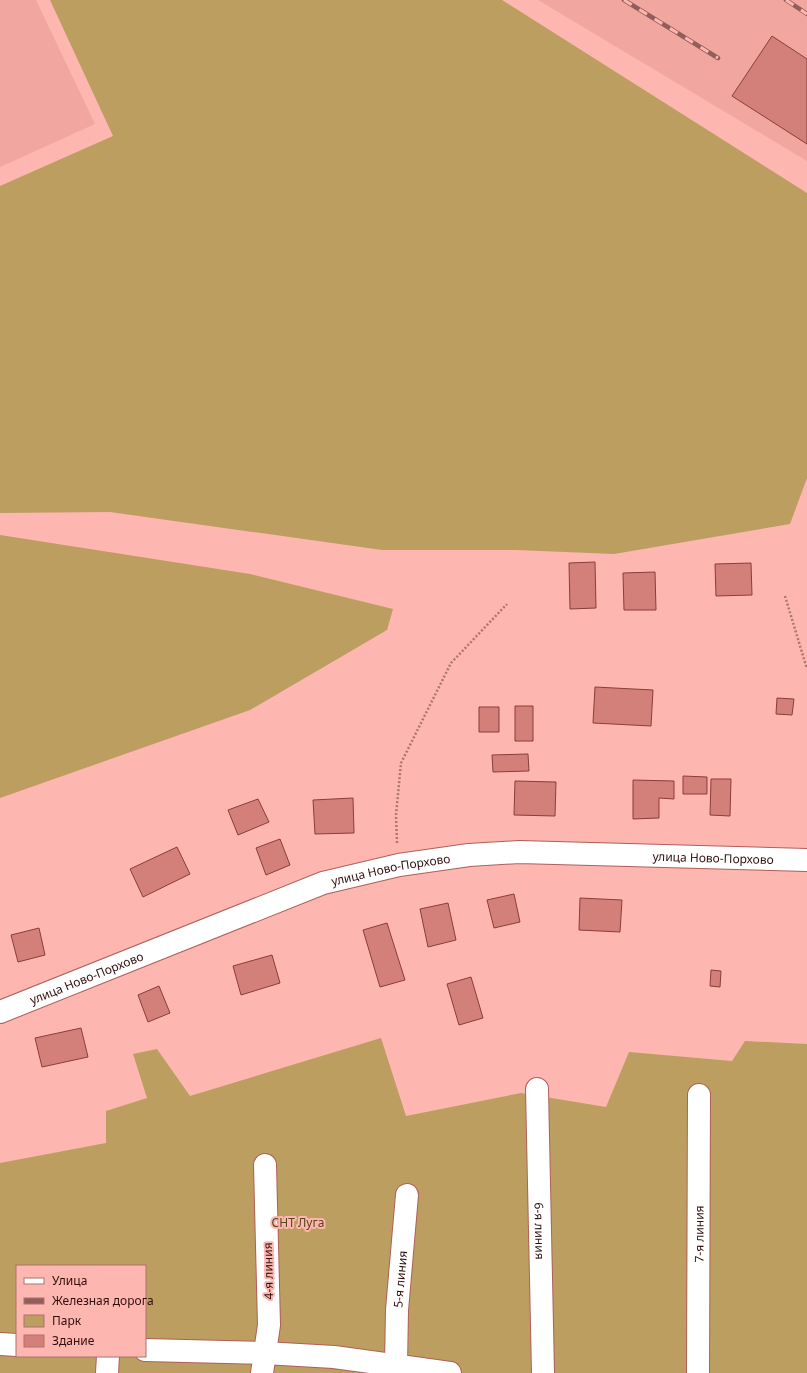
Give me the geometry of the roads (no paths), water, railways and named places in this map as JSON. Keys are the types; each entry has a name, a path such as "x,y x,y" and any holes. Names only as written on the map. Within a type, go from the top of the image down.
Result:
{"street":[{"name":"улица Ново-Порхово","path":"0,1012 323,883 399,865 469,855 519,852 807,860"},
{"name":"6-я линия","path":"537,1089 543,1373"},
{"name":"7-я линия","path":"698,1373 699,1095"},
{"name":"4-я линия","path":"263,1363 269,1325 265,1165"},
{"name":"5-я линия","path":"396,1365 397,1310 407,1195"},
{"path":"0,1344 16,1345"},
{"path":"146,1350 263,1363 334,1357 436,1372"},
{"path":"107,1373 108,1357"}],"railway":[{"path":"624,0 718,58"},
{"path":"786,0 807,14"}],"park label":[{"name":"СНТ Луга","path":"298,1222"}]}
